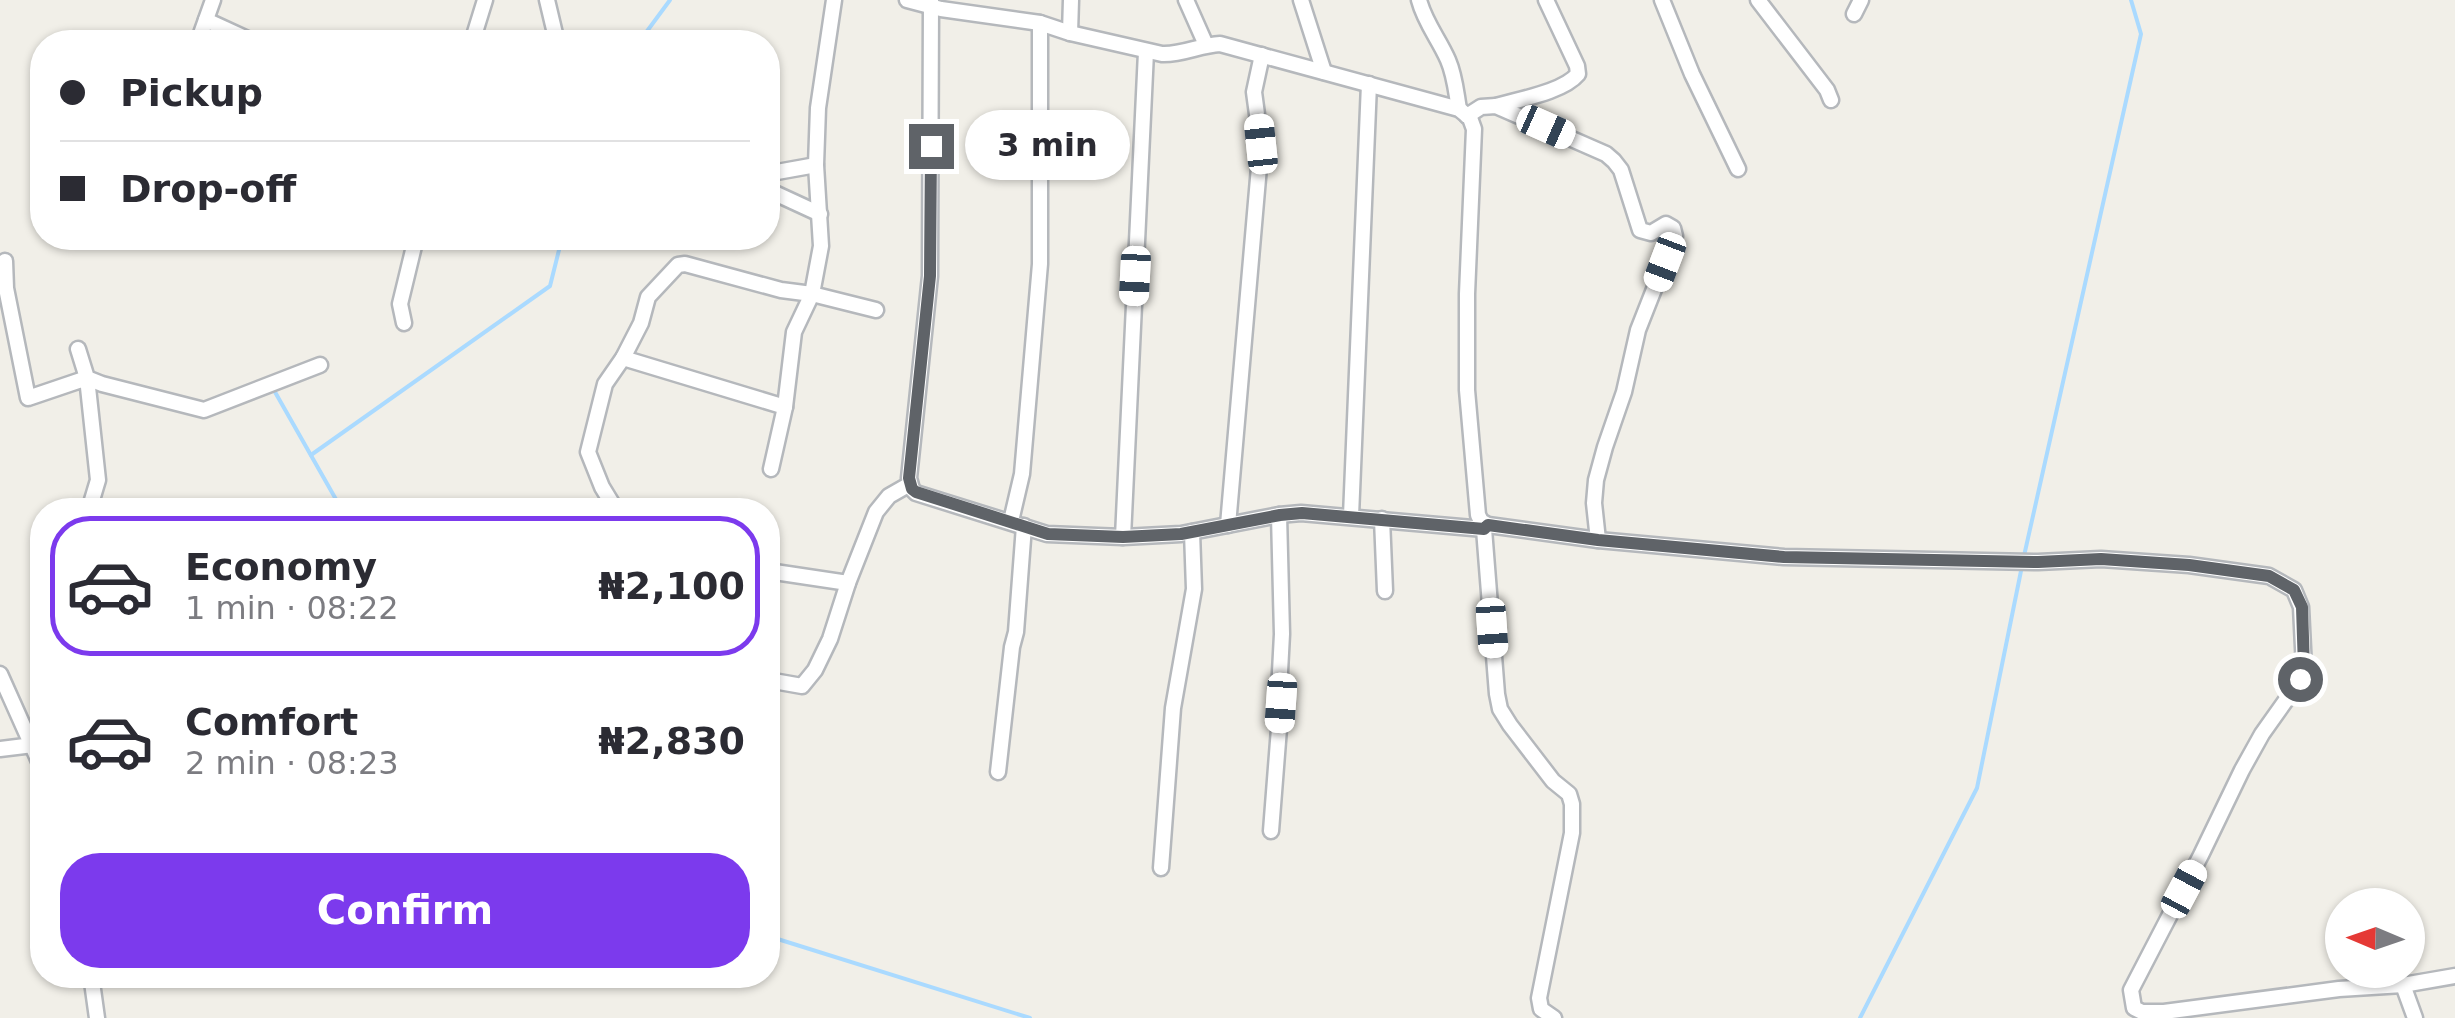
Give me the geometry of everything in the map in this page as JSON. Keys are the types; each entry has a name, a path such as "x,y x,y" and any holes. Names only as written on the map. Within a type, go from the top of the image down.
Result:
{"street":[{"path":"202,30 213,0"},
{"path":"476,30 485,0"},
{"path":"546,0 554,30"},
{"path":"771,469 785,406 794,332 812,294 821,246 816,165 818,108 834,0"},
{"path":"907,0 1040,23 1146,52 1173,55 1220,44 1463,112 1496,106 1574,80 1577,66 1546,0"},
{"path":"1070,33 1071,0"},
{"path":"1186,0 1206,45"},
{"path":"1301,0 1324,72"},
{"path":"1419,0 1453,73 1463,112 1474,130 1467,390 1478,515 1486,527 1497,694 1500,709 1510,725 1553,781 1569,794 1572,804 1572,833 1538,998 1541,1009 1554,1018"},
{"path":"1662,0 1738,169"},
{"path":"1758,0 1831,100"},
{"path":"931,4 930,276 914,412 910,484 916,492 1048,534 1123,537 1192,532 1302,513 1784,557 2038,562 2101,559 2269,576 2294,590 2302,607 2304,668 2242,770 2131,990 2130,999 2134,1008 2142,1012 2164,1012 2355,988"},
{"path":"206,20 228,30"},
{"path":"998,772 1016,632 1017,523 1040,264 1040,23"},
{"path":"1123,537 1146,52"},
{"path":"1228,526 1261,144 1254,92 1262,55"},
{"path":"1351,516 1369,84"},
{"path":"1496,106 1606,154 1620,170 1640,230 1651,233 1666,224 1673,228 1675,236 1638,330 1624,392 1596,480 1598,540"},
{"path":"780,171 816,165"},
{"path":"780,196 820,214"},
{"path":"404,323 400,304 413,250"},
{"path":"5,262 6,288 28,398 87,378 204,410 320,365"},
{"path":"609,498 588,452 605,384 641,323 648,296 678,265 876,310"},
{"path":"78,349 87,378 98,480 93,498"},
{"path":"623,358 785,406"},
{"path":"780,682 802,686 815,670 876,512 889,496 910,484"},
{"path":"1271,831 1281,703 1280,515"},
{"path":"1382,519 1385,591"},
{"path":"1161,868 1173,708 1194,589 1192,532"},
{"path":"780,573 848,583"},
{"path":"0,674 30,728"},
{"path":"0,750 30,744"},
{"path":"2425,981 2455,976"},
{"path":"93,988 96,1018"},
{"path":"2404,988 2415,1018"}],"waterway":[{"path":"648,30 670,0"},
{"path":"2024,556 2141,34 2131,0"},
{"path":"311,455 550,286 559,250"},
{"path":"275,392 335,498"},
{"path":"1860,1018 1977,788 2022,566"},
{"path":"780,940 1030,1018"}],"route":[{"path":"931,146 930,276 909,478 916,492 1048,534 1181,534 1302,513 1484,529 1488,525 1598,540 1784,557 2038,562 2101,559 2189,565 2269,576 2294,590 2302,607 2304,668 2300,679"}]}
